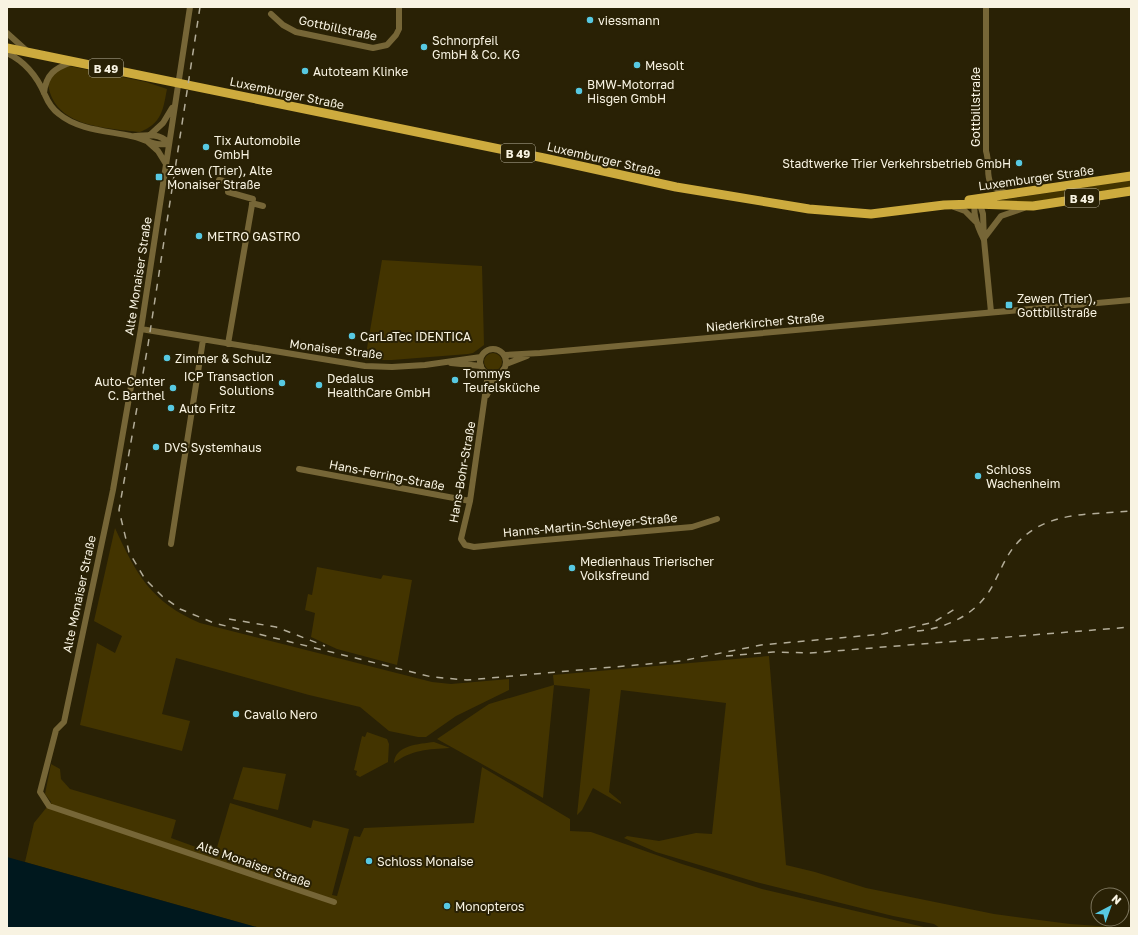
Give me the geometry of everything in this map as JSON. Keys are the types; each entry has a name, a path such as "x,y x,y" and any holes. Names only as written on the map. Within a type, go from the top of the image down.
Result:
{"main road":[{"name":"B 49","path":"7,48 73,62"},
{"name":"Luxemburger Straße","path":"73,62 544,158 676,187 809,209 871,214 978,202 1033,206 1131,191"},
{"name":"Luxemburger Straße","path":"978,202 1009,193 1131,176"}],"street":[{"name":"Alte Monaiser Straße","path":"190,7 141,329 113,490 64,722 56,730 40,792 49,806 334,902"},
{"name":"Gottbillstraße","path":"271,14 283,25 296,32 373,48 387,45 396,35 399,29 399,7"},
{"name":"Gottbillstraße","path":"986,7 986,151 990,184 997,190 1009,193"},
{"path":"7,33 15,42 29,53"},
{"path":"7,53 28,66 52,108 70,121 87,127 134,136 148,142 162,144 169,143"},
{"path":"44,93 46,82 52,71 73,62"},
{"path":"151,134 165,120 175,103"},
{"path":"134,136 151,134 160,137 169,143"},
{"path":"148,142 158,151 166,164"},
{"path":"228,344 253,199 228,192 229,182 232,176"},
{"path":"219,180 229,182"},
{"path":"978,202 978,224 984,240"},
{"path":"978,202 984,220 984,240 991,312"},
{"path":"252,203 263,206"},
{"path":"944,205 962,210 978,224"},
{"path":"984,240 993,224 1001,216 1033,206"},
{"name":"Niederkircher Straße","path":"504,355 1131,300"},
{"name":"Monaiser Straße","path":"141,329 365,366 392,367 481,357"},
{"path":"171,544 203,340"},
{"path":"490,349 500,351 504,355 506,364 503,370 496,374 488,374 481,366 481,357 490,349"},
{"name":"Niederkircher Straße","path":"506,364 520,358 540,353"},
{"name":"Monaiser Straße","path":"442,362 481,366"},
{"name":"Hans-Bohr-Straße","path":"465,545 461,539 470,501 488,374"},
{"name":"Hans-Bohr-Straße","path":"485,402 496,374"},
{"name":"Hans-Ferring-Straße","path":"300,470 470,501"},
{"name":"Hanns-Martin-Schleyer-Straße","path":"465,545 474,548 533,541 692,527 717,519"}],"shaded area":[{"path":"69,66 146,82 167,89 160,115 153,124 140,132 112,129 83,123 71,117 60,109 52,98 48,84 56,72"},
{"path":"1131,180 1131,187 1024,203 995,201"},
{"path":"382,260 482,266 484,345 473,353 468,354 392,360 365,360"},
{"path":"493,353 499,356 502,362 499,368 493,371 487,368 484,362 487,356"},
{"path":"115,528 130,559 147,585 169,606 200,623 432,682 451,684 509,679 509,690 456,716 426,737 418,737 389,731 360,707 309,695 176,658 162,714 190,721 182,751 80,725 97,643 115,653 122,636 94,621"},
{"path":"317,567 381,579 383,575 412,580 397,665 337,649 311,637 315,613 305,610 308,594 312,595"},
{"path":"769,656 786,865 815,872 866,888 994,914 1090,925 1090,927 1128,928 940,928 934,924 893,916 756,882 656,852 624,838 627,836 659,841 696,833 712,834 726,703 621,690 609,792 621,802 621,804 593,788 582,810 577,815 590,689 554,685 553,675"},
{"path":"554,685 543,798 437,739 489,704"},
{"path":"367,732 387,739 389,744 388,762 360,777 356,775 357,771 354,770 362,736 365,737"},
{"path":"434,742 450,748 414,753 407,755 394,763 395,757 403,749 409,746"},
{"path":"51,764 60,769 61,779 70,789 176,820 171,838 215,854 230,803 311,828 313,820 349,829 332,895 337,896 354,836 360,837 364,828 474,823 482,767 570,819 570,831 591,832 682,864 762,889 928,928 260,928 25,862 34,823 51,802 45,794"},
{"path":"243,767 286,774 278,810 233,799"}],"water":[{"path":"7,857 260,928 7,928"}],"railway":[{"path":"200,7 148,345 119,510 129,552 145,579 162,596 180,609 214,623 432,677 467,680 681,661 761,645 883,634 934,622 958,607"},
{"path":"917,631 951,622 971,611 988,594 1010,552 1021,540 1036,528 1070,516 1131,511"},
{"path":"229,619 276,627 325,646"},
{"path":"726,656 773,652 810,653 1131,627"}],"place":[{"name":"viessmann","path":"590,20"},
{"name":"Schnorpfeil GmbH & Co. KG","path":"424,47"},
{"name":"Mesolt","path":"637,65"},
{"name":"Autoteam Klinke","path":"305,71"},
{"name":"BMW-Motorrad Hisgen GmbH","path":"579,91"},
{"name":"Tix Automobile GmbH","path":"206,147"},
{"name":"Stadtwerke Trier Verkehrsbetrieb GmbH","path":"1019,163"},
{"name":"Zewen (Trier), Alte Monaiser Straße","path":"159,177"},
{"name":"METRO GASTRO","path":"199,236"},
{"name":"Zewen (Trier), Gottbillstraße","path":"1009,305"},
{"name":"CarLaTec IDENTICA","path":"352,336"},
{"name":"Zimmer & Schulz","path":"167,358"},
{"name":"Tommys Teufelsküche","path":"455,380"},
{"name":"ICP Transaction Solutions","path":"282,383"},
{"name":"Dedalus HealthCare GmbH","path":"319,385"},
{"name":"Auto-Center C. Barthel","path":"173,388"},
{"name":"Auto Fritz","path":"171,408"},
{"name":"DVS Systemhaus","path":"156,447"},
{"name":"Schloss Wachenheim","path":"978,476"},
{"name":"Medienhaus Trierischer Volksfreund","path":"572,568"},
{"name":"Cavallo Nero","path":"236,714"},
{"name":"Schloss Monaise","path":"369,861"},
{"name":"Monopteros","path":"447,906"}]}
